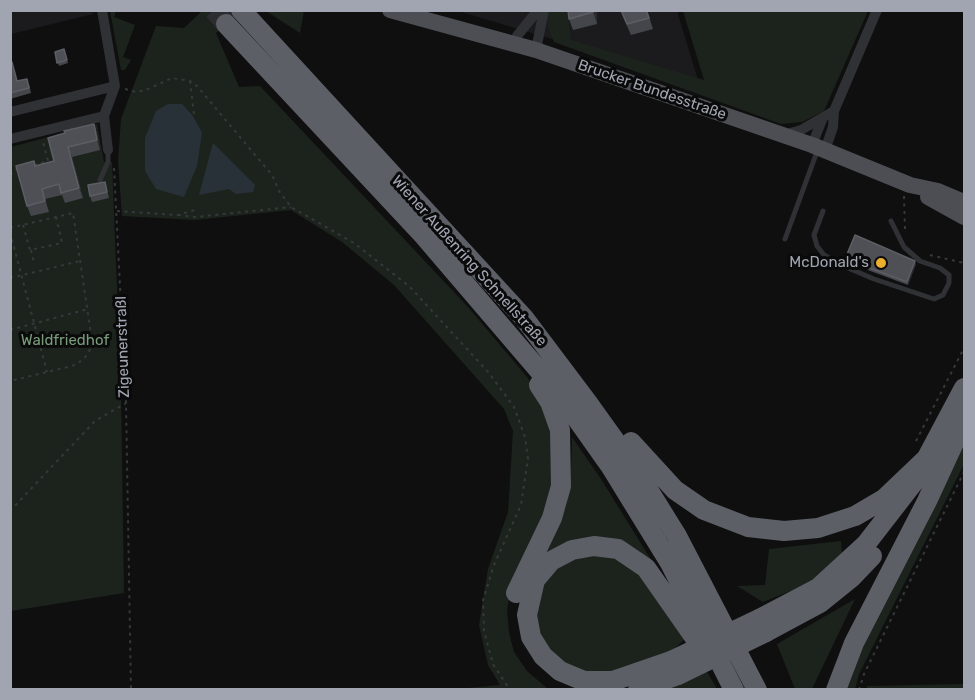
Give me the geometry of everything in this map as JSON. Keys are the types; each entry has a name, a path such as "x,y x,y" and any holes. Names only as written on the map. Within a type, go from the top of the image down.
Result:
{"highway":[{"name":"Wiener Außenring Schnellstraße","path":"241,10 524,318 636,470 677,536 757,690"},
{"name":"Wiener Außenring Schnellstraße","path":"226,24 424,236 560,395 640,514 681,584 731,681"},
{"path":"525,352 532,374 550,402 556,417 563,468 558,500 552,518 517,592 516,628 524,652 539,672 570,690"},
{"path":"836,690 854,643 927,501 936,459 964,388"},
{"path":"588,403 609,415 662,477 688,501 718,517 764,530 818,528 855,516 884,499 936,459"},
{"path":"638,690 674,668 762,626 820,603 851,578 895,528 936,459 964,422"},
{"path":"674,668 614,681 584,681 560,671 550,664 536,647 528,626 528,603 536,580 551,561 572,550 594,546 618,549 646,568 708,657 731,681"}],"main road":[{"name":"Brucker Bundesstraße","path":"390,10 536,50 819,148 910,185 964,217"},
{"name":"Brucker Bundesstraße","path":"910,185 938,191 964,202"}],"street":[{"path":"102,10 115,86 104,116 108,150"},
{"path":"515,44 517,36 538,10"},
{"path":"536,50 544,10"},
{"path":"819,148 833,127 834,111 877,10"},
{"path":"10,112 115,86"},
{"path":"783,136 822,120 834,111"},
{"path":"10,139 104,116"},
{"path":"819,148 822,120"}],"lane":[{"path":"785,239 819,148"},
{"path":"100,180 108,162 108,150"},
{"path":"823,211 814,235 817,246 824,255 841,265 883,282 934,299 943,294 949,283 949,275 940,268 920,261 904,247 891,221"}],"path":[{"path":"115,86 136,92 172,78 190,81 197,86 272,175 279,191 291,207 354,243 410,287 489,373 514,407 525,437 528,459 523,493 521,505 494,565 483,600 484,631 493,664 510,690"},
{"path":"190,81 194,114"},
{"path":"40,131 47,160 51,166"},
{"name":"Zigeunerstraßl","path":"108,150 114,157 126,402 131,690"},
{"path":"10,175 17,169 42,166 47,160 55,159"},
{"path":"907,237 903,223 903,199 910,185"},
{"path":"117,211 195,217 291,207"},
{"path":"178,215 195,210"},
{"path":"10,381 72,366 89,352 92,334 73,213 10,230 47,372"},
{"path":"31,250 62,243 56,217"},
{"path":"23,225 34,263"},
{"path":"929,255 964,263"},
{"path":"10,278 80,261"},
{"path":"10,330 88,309"},
{"path":"916,441 964,348"},
{"path":"10,510 95,421 126,402"},
{"path":"859,690 864,674 964,472"}],"shaded area":[{"path":"11,11 92,11 93,14 11,34"},
{"path":"458,11 677,11 699,83"},
{"path":"168,104 182,104 193,116 202,133 197,166 184,197 156,189 145,171 145,138 156,111"},
{"path":"213,143 255,185 253,192 236,194 229,189 199,195"}],"green space":[{"path":"110,11 116,11 114,17 135,25 123,57 131,60 125,70 121,70"},
{"path":"202,11 241,11 216,33 239,87 260,86 468,307 527,377 549,411 556,433 554,495 510,592 507,610 509,633 514,652 527,671 548,689 457,689 500,685 488,665 479,625 488,569 508,512 513,431 504,409 394,285 342,242 291,210 195,220 122,216 118,161 121,119 156,26 184,28"},
{"path":"266,11 304,11 300,33"},
{"path":"548,11 567,11 571,40 704,80 683,11 868,11 824,111 802,122 781,124 554,42 548,27"},
{"name":"Waldfriedhof","path":"97,124 104,162 112,162 121,393 124,593 11,611 11,147"},
{"path":"572,437 653,563 622,545 534,572 566,507 571,473"},
{"path":"964,441 964,464 859,674 855,689 843,690 854,658"},
{"path":"841,541 842,554 808,584 763,602 737,586 765,585 769,549"},
{"path":"592,553 629,561 687,637 673,650 621,675 571,671 536,634 536,592 557,565"},
{"path":"855,599 812,689 795,689 777,644"},
{"path":"706,670 717,689 661,690"},
{"path":"964,684 964,690 867,690 867,686"}],"building":[{"path":"568,10 593,10 593,12 569,19"},
{"path":"621,10 646,10 649,18 627,24"},
{"path":"64,49 67,60 57,63 55,52"},
{"path":"10,62 12,62 17,81 27,79 29,88 10,93"},
{"path":"94,124 97,140 68,147 79,188 61,193 59,184 42,189 45,201 27,206 16,166 34,161 35,166 54,161 48,138 65,133 64,131"},
{"path":"105,182 107,192 90,196 88,185"},
{"name":"McDonald's","path":"855,235 915,261 907,282 845,259"}],"tunnel":[{"path":"214,10 226,24"}],"place":[{"name":"McDonald's","path":"881,263"}]}
